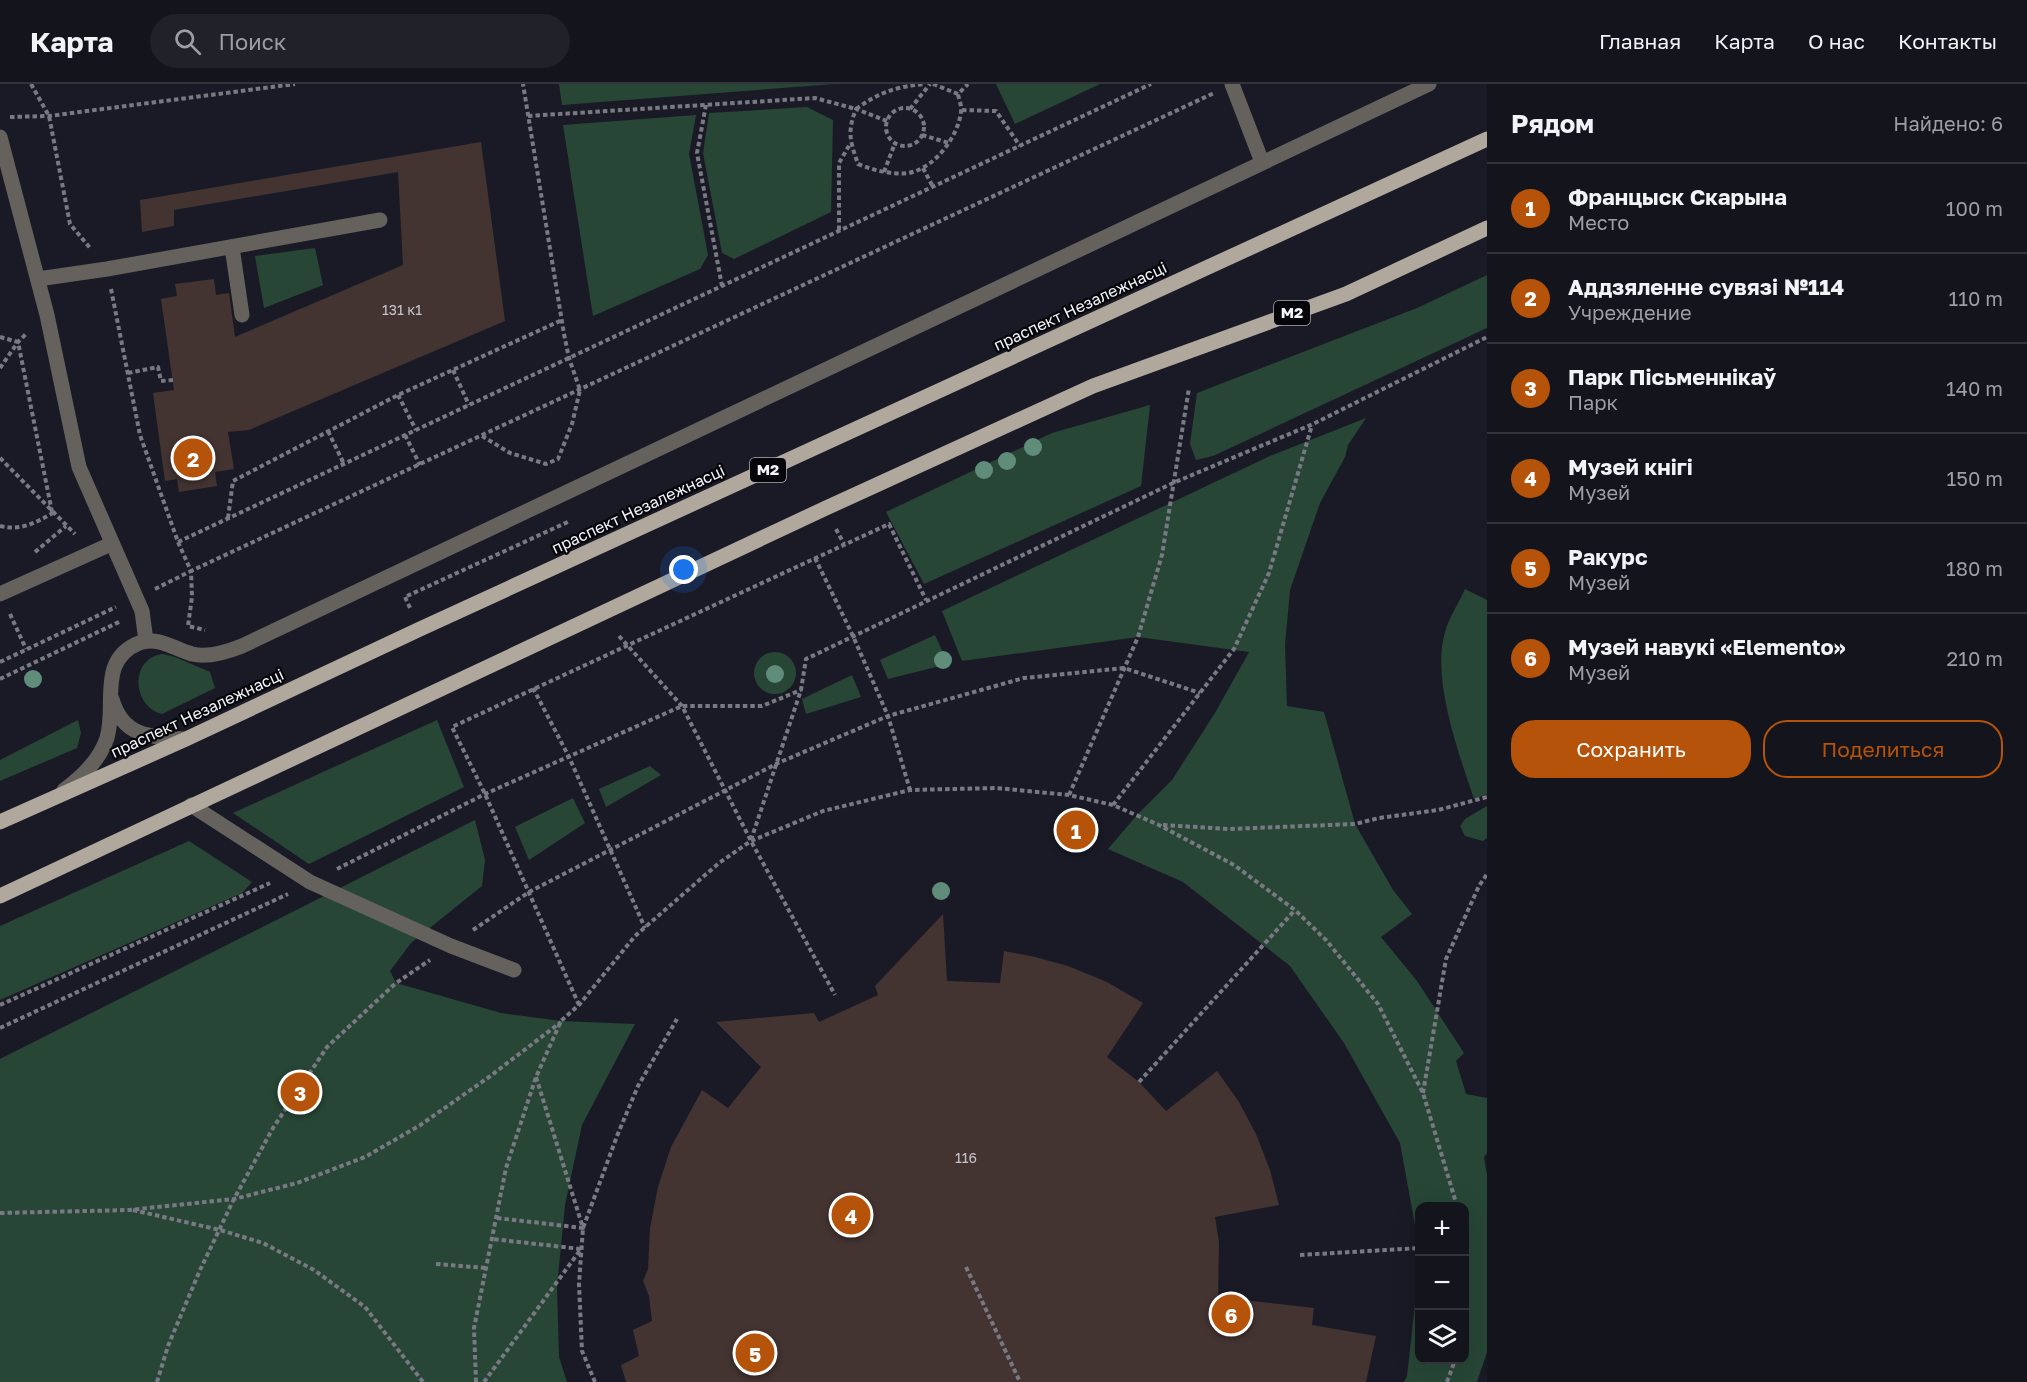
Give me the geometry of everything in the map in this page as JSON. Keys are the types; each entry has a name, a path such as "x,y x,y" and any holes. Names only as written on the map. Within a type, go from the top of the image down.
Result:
{"main road":[{"name":"праспект Незалежнасці","path":"0,822 186,739 420,629 1487,139"},
{"name":"М2","path":"0,896 816,512 1093,386 1346,294 1487,228"}],"lane":[{"path":"1232,84 1262,162"},
{"path":"49,800 75,782 102,749 110,722 111,679 116,664 125,652 146,641 163,642 198,655 217,653 242,646 1429,84"},
{"path":"0,137 47,315 79,467 137,598 145,624 146,641"},
{"path":"38,279 107,269 380,220"},
{"path":"232,247 242,315"},
{"path":"1,594 111,543"},
{"path":"111,679 114,708 132,730 156,737 186,739"},
{"path":"191,805 310,882 451,946 514,970"}],"path":[{"path":"31,84 49,116 70,224 107,269 140,435 191,572 192,597 188,626 208,630"},
{"path":"0,117 49,116 295,84"},
{"path":"481,436 510,453 546,464 558,459 572,424 579,390 569,358 562,320 523,84"},
{"path":"924,84 899,86 870,99 856,109 850,126 850,143 858,164 879,172 908,173 923,168 949,143 958,125 962,110 958,94"},
{"path":"910,109 920,116 923,122 922,135 913,144 907,146 895,143 887,133 887,121 894,112 910,109 932,84 958,94"},
{"path":"958,94 968,84"},
{"path":"178,542 1151,84"},
{"path":"137,598 1232,84"},
{"path":"528,116 815,98 856,109 887,121"},
{"path":"706,105 698,153 722,286"},
{"path":"962,110 996,111 1020,146"},
{"path":"922,135 949,143"},
{"path":"839,230 839,163 850,143"},
{"path":"884,172 895,143"},
{"path":"923,168 933,187"},
{"path":"0,368 18,342 47,315"},
{"path":"228,519 233,481 398,395 562,320"},
{"path":"751,841 801,690 806,659 1173,483 1312,424 1487,337"},
{"path":"0,338 18,342"},
{"path":"18,342 53,513"},
{"path":"128,373 158,367 161,381 173,380"},
{"path":"453,370 469,405"},
{"path":"1069,795 1138,637 1162,555 1189,388"},
{"path":"398,395 416,430"},
{"path":"1113,805 1234,649 1269,573 1312,424"},
{"path":"328,431 344,464"},
{"path":"405,435 420,465"},
{"path":"0,458 53,513"},
{"path":"0,526 11,528 32,525 53,513"},
{"path":"579,1005 485,794 452,727 889,524 926,600"},
{"path":"28,557 66,525"},
{"path":"815,558 888,716 910,790"},
{"path":"1,594 26,650"},
{"path":"0,662 119,606"},
{"path":"0,679 125,620"},
{"path":"619,636 682,706 751,841 835,995"},
{"path":"157,1382 168,1346 200,1270 234,1199 273,1128 327,1047 396,983 529,892 778,763 888,716 1024,678 1124,668 1200,693"},
{"path":"533,688 569,757 645,928"},
{"path":"310,882 485,794 682,706 762,706 801,690"},
{"path":"0,1213 129,1210 234,1199 297,1183 365,1156 419,1126 489,1077 561,1021 579,1005 635,936 719,863 751,841 823,811 910,790 996,788 1069,795 1113,805 1159,825 1234,865 1295,910 1326,940 1378,1004 1423,1093 1456,1202"},
{"path":"1159,825 1229,829 1355,824 1379,818 1438,810 1487,797"},
{"path":"1423,1093 1446,959 1479,886 1487,874"},
{"path":"0,1005 275,881"},
{"path":"0,1028 291,892 283,886"},
{"path":"1139,1082 1295,910"},
{"path":"595,1382 582,1351 579,1284 583,1228 638,1086 677,1019"},
{"path":"476,1382 474,1328 506,1168 536,1077 561,1021"},
{"path":"536,1077 583,1228"},
{"path":"129,1210 220,1230 262,1243 314,1270 364,1307 423,1382"},
{"path":"497,1218 583,1228"},
{"path":"492,1239 581,1248"},
{"path":"484,1382 581,1248"},
{"path":"1300,1254 1415,1248"},
{"path":"436,1264 486,1268"},
{"path":"966,1267 1020,1382"},
{"path":"1447,1382 1453,1364"}],"green space":[{"path":"559,84 834,84 562,105"},
{"path":"996,84 1100,84 1015,124"},
{"path":"807,107 833,120 831,212 734,259 722,253 703,153 709,113"},
{"path":"696,115 689,154 708,255 700,269 593,316 563,125"},
{"path":"315,248 323,285 264,308 255,256"},
{"path":"1487,275 1487,328 1213,456 1196,460 1190,444 1197,393 1417,308"},
{"path":"1150,405 1141,486 924,584 886,512 1052,433"},
{"path":"1366,418 1348,445 1345,457 1320,503 1290,590 1285,645 1287,706 1324,712 1355,824 1393,890 1412,914 1381,937 1417,981 1464,1053 1456,1061 1466,1094 1487,1098 1487,1153 1484,1157 1487,1175 1487,1352 1477,1382 1404,1382 1407,1376 1415,1304 1415,1364 1469,1364 1469,1202 1415,1202 1415,1225 1400,1143 1344,1043 1290,966 1183,882 1108,849 1137,815 1172,780 1215,713 1249,652 1138,637 962,661 942,611 1270,456"},
{"path":"1465,589 1487,600 1487,794 1474,799 1449,716 1442,672 1445,632"},
{"path":"935,635 948,664 888,679 880,660"},
{"path":"775,652 783,653 790,658 795,665 795,681 790,688 783,693 775,694 767,693 760,688 755,681 754,673 755,665 760,658 767,653"},
{"path":"163,654 210,672 215,688 162,714 152,710 140,693 138,683 144,664 152,657"},
{"path":"852,675 861,697 806,714 802,699"},
{"path":"78,720 81,733 77,748 0,781 0,760"},
{"path":"437,720 464,787 309,864 233,813"},
{"path":"650,766 661,775 606,807 599,789"},
{"path":"573,798 585,823 529,860 515,827"},
{"path":"1487,806 1487,838 1483,841 1465,836 1460,826 1465,819"},
{"path":"475,820 485,860 482,886 411,943 390,971 396,983 501,1013 561,1021 635,1024 582,1125 565,1205 557,1287 559,1357 567,1382 0,1382 0,1059"},
{"path":"189,841 252,882 242,893 0,1000 0,926"}],"building":[{"path":"481,142 505,321 249,430 228,432 234,469 215,472 217,486 179,492 177,479 165,481 153,393 174,390 161,299 177,296 175,284 214,279 216,295 229,293 235,337 403,265 398,172 174,210 174,226 142,232 140,200"},
{"path":"943,914 947,981 1000,983 1004,951 1068,966 1107,982 1143,1003 1107,1057 1139,1082 1166,1111 1217,1071 1239,1102 1256,1134 1270,1170 1279,1205 1215,1217 1219,1243 1218,1297 1314,1308 1312,1325 1376,1336 1366,1382 626,1382 621,1365 639,1356 633,1330 652,1321 649,1296 643,1281 648,1269 650,1228 658,1187 671,1147 702,1090 728,1108 761,1067 716,1022 814,1013 819,1022 878,995 875,986"}],"place":[{"name":"Аддзяленне сувязі №114","path":"193,458"},
{"name":"Францыск Скарына","path":"1076,830"},
{"name":"Парк Пісьменнікаў","path":"300,1092"},
{"name":"Музей кнігі","path":"851,1215"},
{"name":"Музей навукі «Elemento»","path":"1231,1314"},
{"name":"Ракурс","path":"755,1353"}]}
